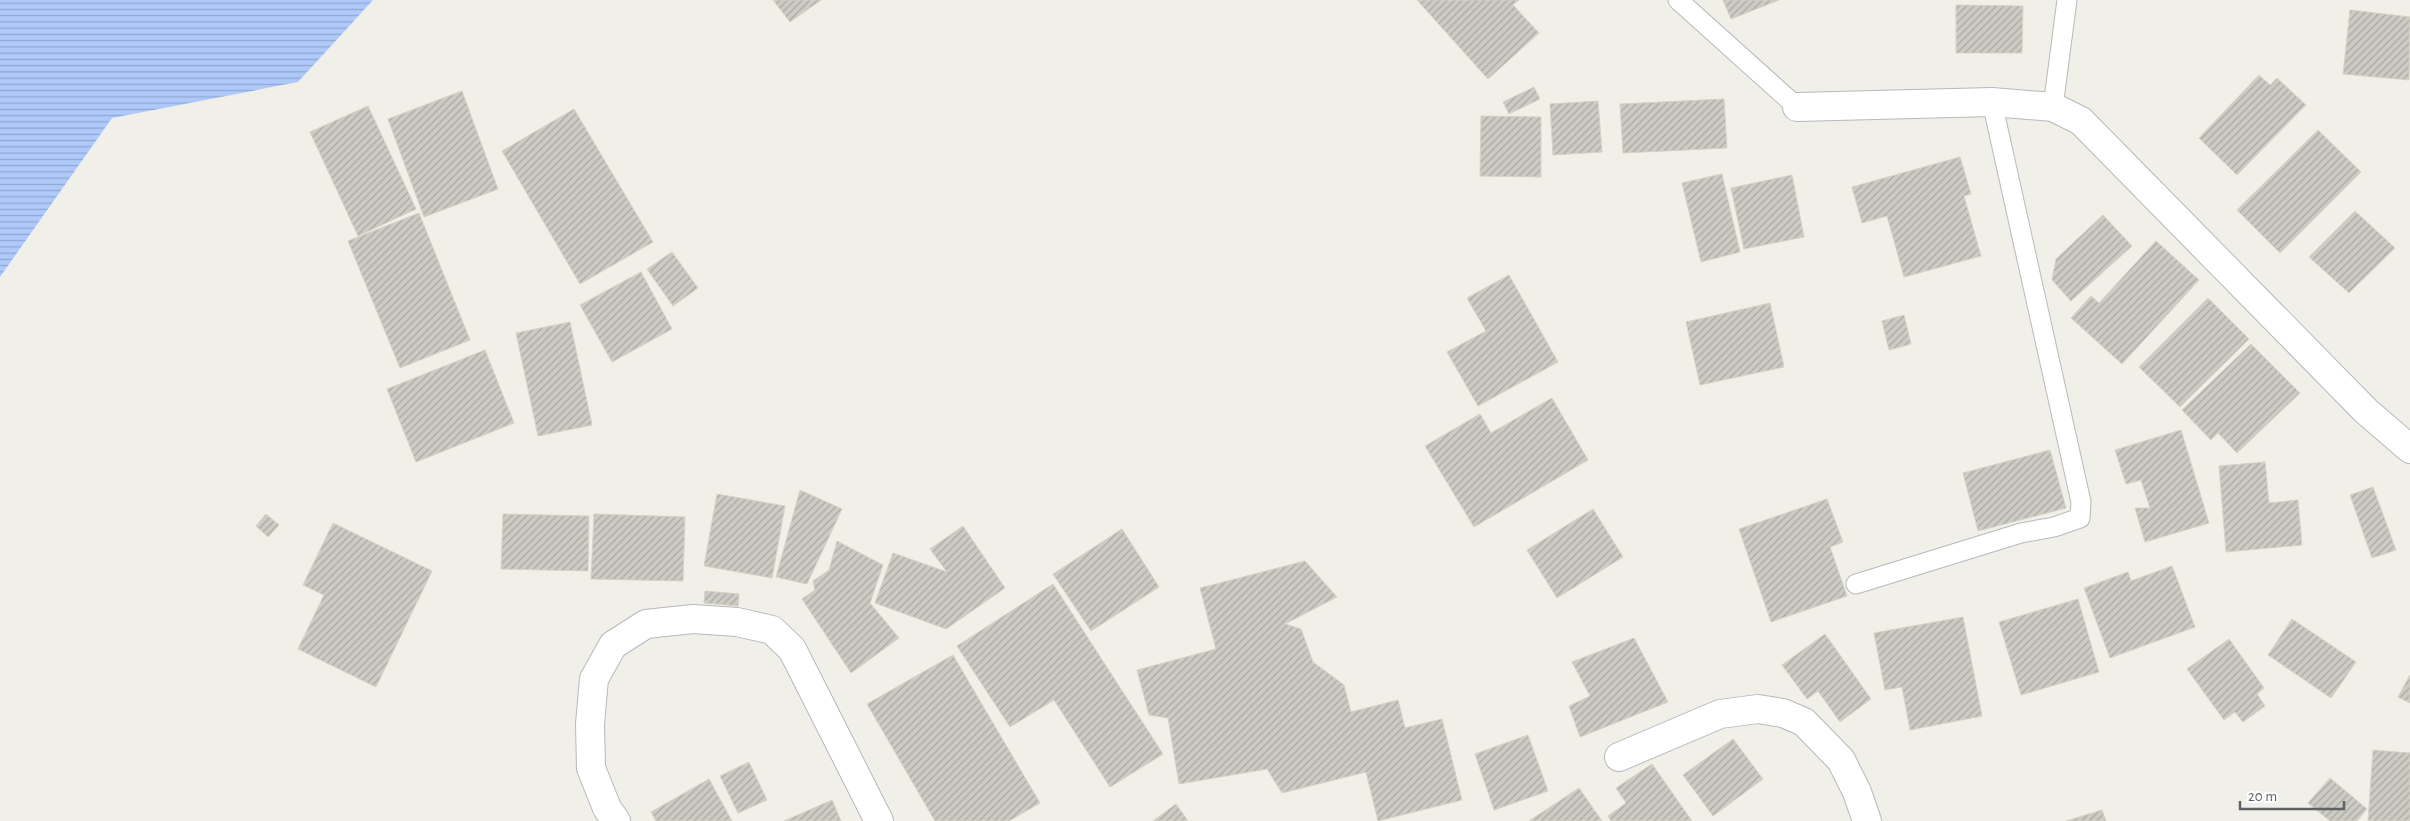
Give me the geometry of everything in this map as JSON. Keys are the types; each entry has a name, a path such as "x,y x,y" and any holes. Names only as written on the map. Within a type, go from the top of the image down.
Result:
{"street":[{"path":"1797,107 1992,102 2053,108 2081,121 2366,411 2410,450"},
{"path":"616,821 607,808 591,768 590,724 594,679 613,645 646,624 693,619 737,622 772,630 792,649 879,821"},
{"path":"1619,757 1720,714 1758,709 1783,713 1804,722 1841,760 1857,792 1867,821"}],"lane":[{"path":"1678,0 1797,107"},
{"path":"2053,108 2067,0"},
{"path":"1856,584 2021,533 2054,527 2080,518 2081,502 1992,102"}],"water":[{"path":"0,0 373,0 298,82 112,118 0,277"}],"building":[{"path":"773,0 821,0 790,22"},
{"path":"1417,0 1519,0 1513,5 1539,33 1488,79"},
{"path":"1723,0 1779,0 1731,19"},
{"path":"1956,5 2023,6 2022,53 1956,53"},
{"path":"2350,10 2410,17 2409,80 2343,74"},
{"path":"2259,75 2270,85 2277,78 2306,105 2237,175 2199,138"},
{"path":"1534,87 1540,99 1509,114 1503,102"},
{"path":"462,91 498,189 424,217 388,119"},
{"path":"1724,99 1727,148 1623,153 1620,104"},
{"path":"1598,101 1602,152 1553,155 1550,104"},
{"path":"368,106 416,209 358,236 310,132"},
{"path":"574,109 653,242 580,284 502,151"},
{"path":"1481,116 1541,117 1541,177 1480,176"},
{"path":"2318,130 2361,172 2280,253 2237,210"},
{"path":"1960,157 1971,194 1964,196 1981,256 1904,277 1887,216 1862,223 1852,187"},
{"path":"1722,174 1740,252 1701,262 1682,183"},
{"path":"1792,175 1804,237 1744,249 1731,188"},
{"path":"2355,211 2395,248 2349,293 2309,257"},
{"path":"419,213 470,340 400,368 348,241"},
{"path":"2103,215 2132,246 2071,301 2052,280 2056,259"},
{"path":"2156,241 2199,280 2122,364 2071,318 2091,296 2099,303"},
{"path":"672,252 698,288 673,306 647,269"},
{"path":"641,272 672,329 612,362 580,305"},
{"path":"1509,275 1558,362 1478,406 1447,352 1486,331 1467,298"},
{"path":"2208,298 2249,339 2180,407 2139,367"},
{"path":"1770,303 1784,367 1700,385 1686,322"},
{"path":"1904,315 1911,344 1889,350 1882,321"},
{"path":"570,322 592,425 538,436 516,333"},
{"path":"2251,344 2300,393 2237,453 2218,433 2211,440 2182,410"},
{"path":"485,350 514,423 416,462 387,389"},
{"path":"1552,398 1588,460 1474,527 1425,446 1480,414 1491,433"},
{"path":"2181,430 2209,523 2145,542 2135,508 2150,508 2141,480 2126,484 2115,450"},
{"path":"2050,450 2066,508 1978,531 1963,473"},
{"path":"2265,462 2269,503 2298,500 2302,545 2226,552 2219,466"},
{"path":"2373,487 2396,550 2372,558 2350,495"},
{"path":"800,490 842,509 807,584 776,577"},
{"path":"717,494 785,506 772,578 704,566"},
{"path":"1827,499 1843,542 1830,547 1847,596 1771,622 1739,529"},
{"path":"1593,509 1623,557 1557,598 1527,550"},
{"path":"266,514 279,525 268,537 256,526"},
{"path":"503,514 589,516 588,571 501,569"},
{"path":"594,514 685,517 683,581 591,579"},
{"path":"333,523 432,571 376,687 298,649 324,595 303,585"},
{"path":"963,526 1005,588 946,629 875,603 893,553 947,572 930,549"},
{"path":"1122,529 1159,587 1091,631 1053,574"},
{"path":"837,541 883,565 870,603 899,638 851,673 802,599 815,590 813,581 829,570"},
{"path":"1305,561 1337,597 1285,624 1301,629 1313,662 1344,685 1351,712 1398,700 1405,728 1442,719 1462,800 1378,821 1366,772 1282,793 1267,769 1179,784 1168,718 1149,715 1137,670 1216,649 1200,588"},
{"path":"2172,566 2195,627 2110,658 2084,588 2128,572 2131,581"},
{"path":"1053,584 1163,754 1110,787 1054,700 1010,727 957,646"},
{"path":"705,591 739,594 738,606 704,603"},
{"path":"2078,599 2099,672 2021,695 1999,622"},
{"path":"1963,617 1982,716 1910,730 1902,687 1885,690 1874,633"},
{"path":"2292,619 2356,662 2331,698 2268,655"},
{"path":"1825,634 1871,699 1840,722 1818,691 1807,699 1782,665"},
{"path":"1634,638 1668,702 1580,737 1569,706 1590,696 1572,662"},
{"path":"2229,639 2264,688 2257,694 2265,706 2243,722 2235,712 2224,720 2187,669"},
{"path":"953,655 1040,803 1009,821 935,821 867,704"},
{"path":"2410,675 2410,703 2398,697"},
{"path":"1528,735 1548,791 1494,810 1475,754"},
{"path":"1733,739 1763,779 1713,816 1683,775"},
{"path":"2373,750 2410,753 2410,821 2368,821"},
{"path":"749,762 767,800 738,813 720,776"},
{"path":"1652,764 1692,821 1611,821 1608,816 1626,803 1616,788"},
{"path":"2330,778 2367,809 2357,821 2330,821 2308,803"},
{"path":"709,779 732,821 656,821 651,812"},
{"path":"1579,788 1602,821 1529,821"},
{"path":"832,800 841,821 784,821"},
{"path":"1176,804 1188,821 1153,821"},
{"path":"2102,810 2106,821 2066,821"}]}
